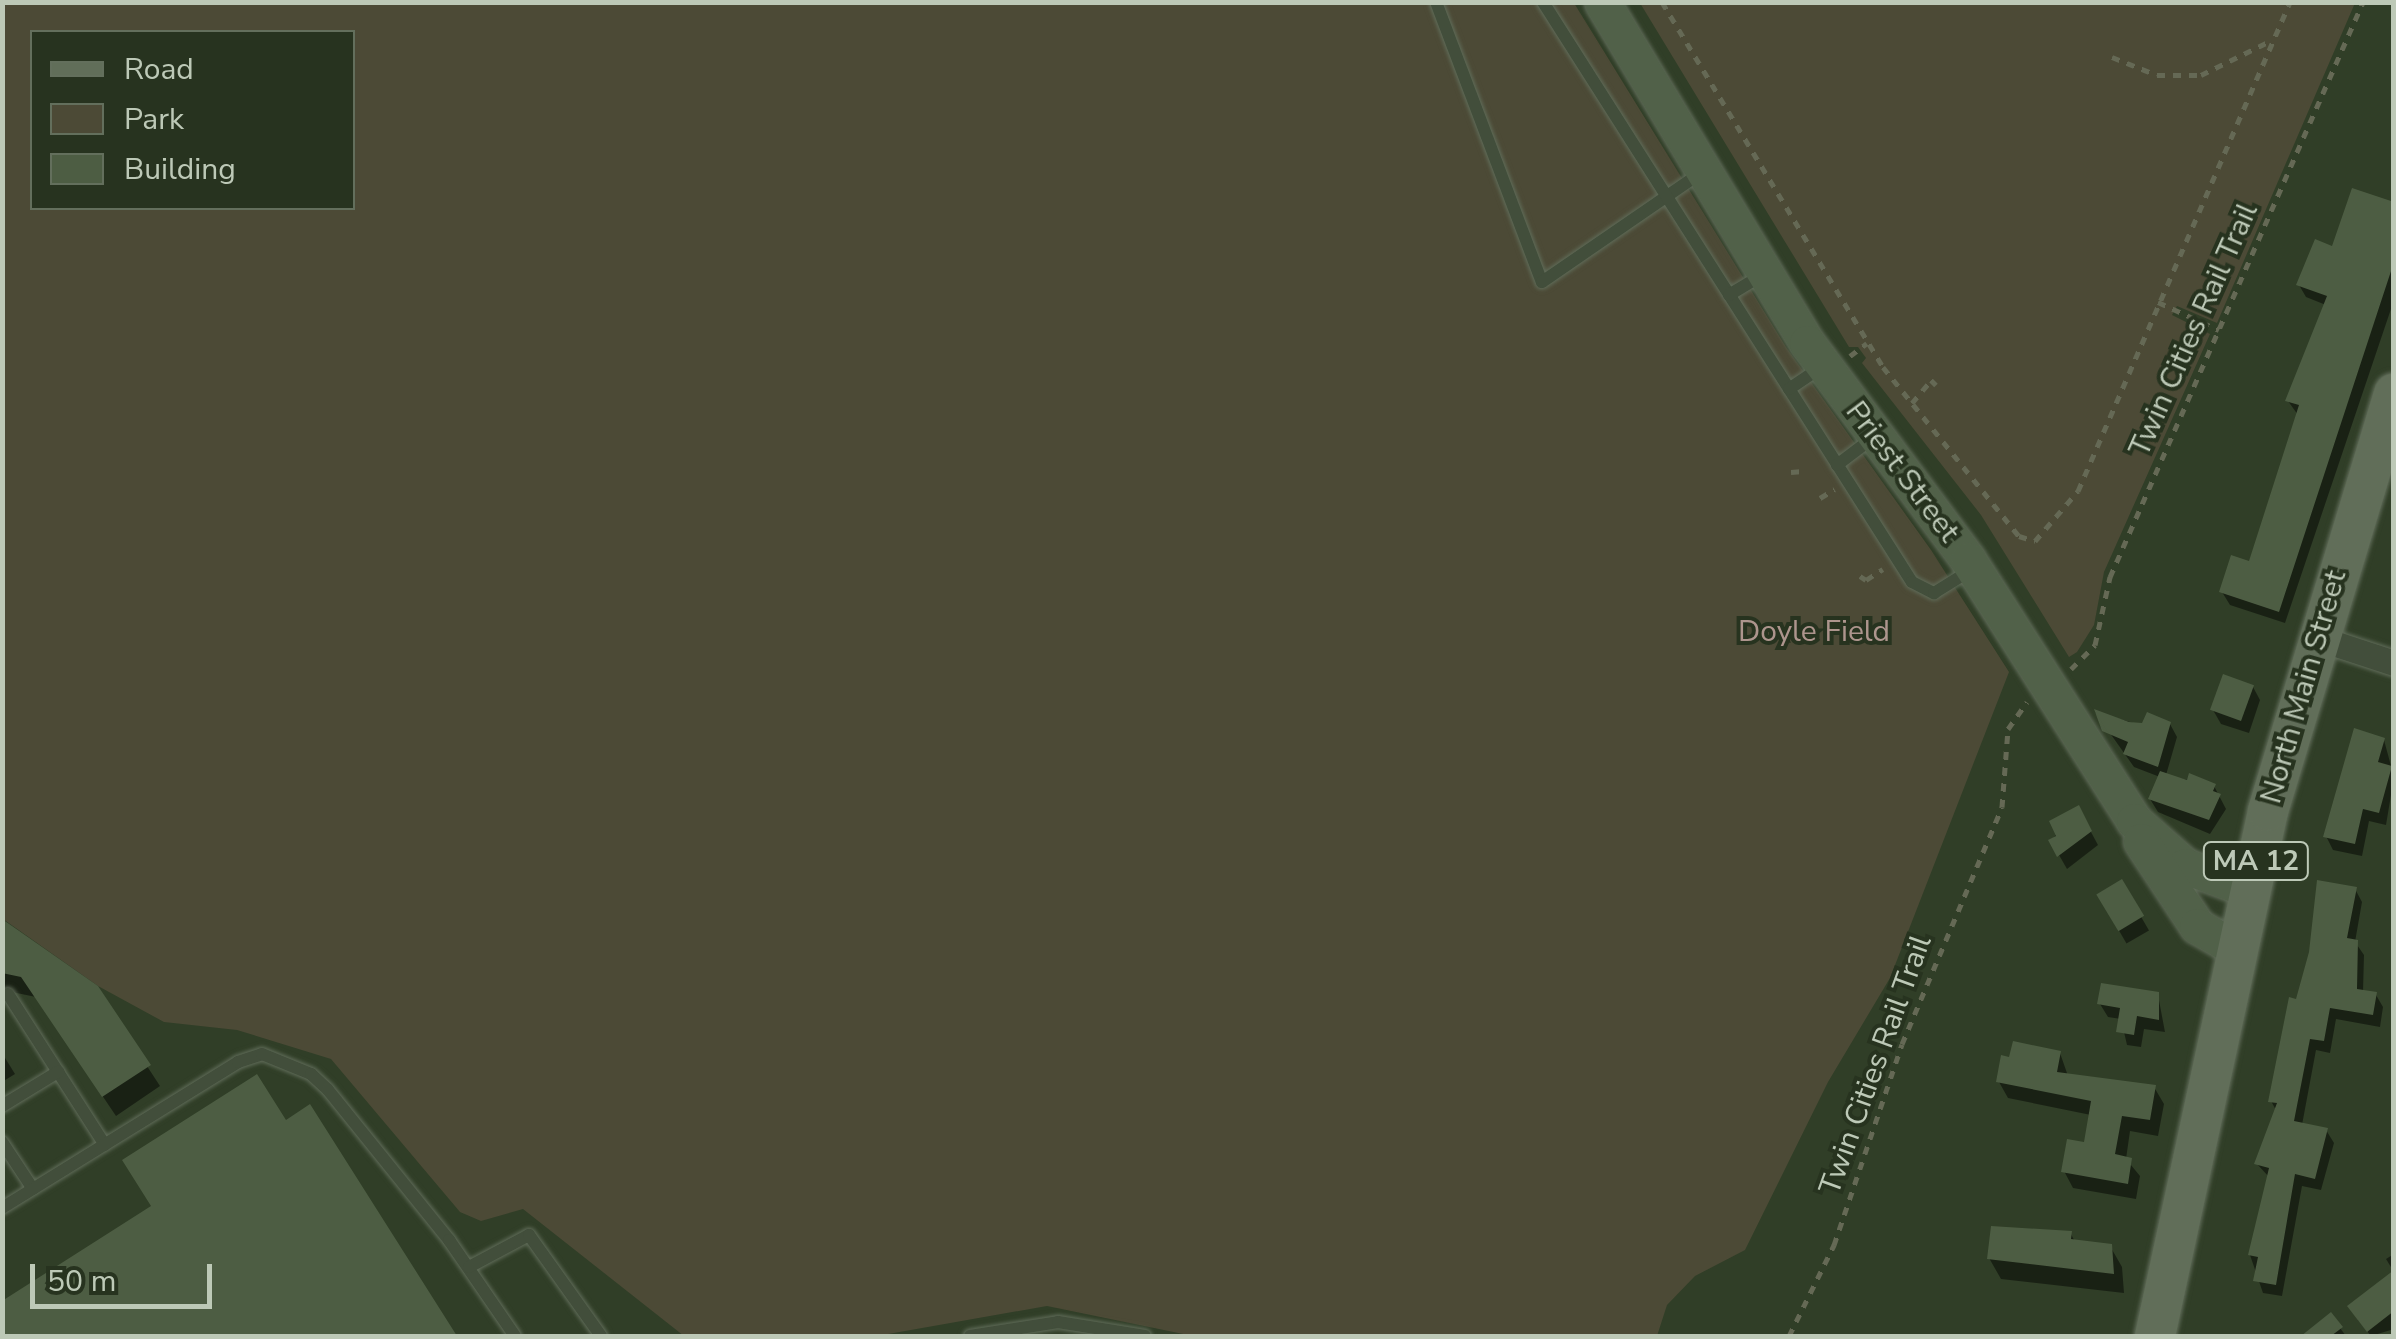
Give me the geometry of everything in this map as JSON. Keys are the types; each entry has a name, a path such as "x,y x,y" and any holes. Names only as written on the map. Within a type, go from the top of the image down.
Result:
{"main road":[{"name":"Priest Street","path":"1602,2 1765,273 1837,361 1875,436 1973,568 2134,821 2185,866 2250,890"},
{"name":"North Main Street","path":"2155,1336 2250,890 2318,638 2392,407"},
{"path":"2134,821 2188,915 2209,936 2238,950"}],"street":[{"path":"2318,638 2391,656"}],"lane":[{"path":"1436,2 1542,282 1704,170"},
{"path":"1543,2 1918,588 1934,593 1973,568"},
{"path":"1729,295 1765,273"},
{"path":"1789,389 1837,361"},
{"path":"1837,464 1875,436"},
{"path":"8,994 104,1145"},
{"path":"2,1208 238,1062 262,1054 321,1082 468,1267 515,1336"},
{"path":"2,1106 58,1072"},
{"path":"2,1142 33,1189"},
{"path":"468,1267 528,1235 601,1336"},
{"path":"970,1336 1058,1322 1145,1336"}],"path":[{"path":"1662,2 1867,343 2018,536 2036,542 2078,490 2290,2"},
{"name":"Twin Cities Rail Trail","path":"2068,670 2095,645 2107,584 2364,2"},
{"path":"2112,57 2157,74 2201,75 2272,39"},
{"path":"2158,302 2218,330"},
{"path":"1837,361 1867,343"},
{"path":"1912,403 1931,380 1936,385"},
{"path":"1791,472 1803,471"},
{"path":"1860,576 1872,576"},
{"name":"Twin Cities Rail Trail","path":"1789,1336 1834,1246 1902,1044 2002,807 2008,729 2032,698"}],"green space":[{"name":"Doyle Field","path":"3,3 1574,3 1786,347 1931,550 2009,672 1890,978 1828,1082 1745,1250 1695,1276 1667,1305 1657,1336 1193,1336 1047,1306 877,1336 684,1336 523,1209 481,1221 460,1212 331,1059 237,1030 164,1022 98,986 3,919"},
{"path":"1640,3 2355,3 2217,323 2177,306 2172,315 2210,334 2104,572 2094,625 2077,652 2069,657 1981,515 1862,363 1866,358 1858,347 1849,347"}],"building":[{"path":"2352,188 2394,202 2394,262 2279,612 2219,592 2231,555 2249,561 2299,405 2285,401 2327,296 2296,285 2315,239 2332,246"},
{"path":"2223,674 2254,685 2241,721 2210,710"},
{"path":"2094,709 2129,722 2142,723 2147,712 2171,722 2158,767 2123,754 2128,742 2102,731"},
{"path":"2354,728 2385,738 2378,762 2392,766 2379,813 2363,809 2355,844 2323,837"},
{"path":"2160,771 2187,780 2189,773 2216,784 2213,791 2221,794 2209,820 2148,799"},
{"path":"2079,805 2092,831 2057,857 2048,840 2056,836 2049,821"},
{"path":"2122,879 2144,916 2118,931 2096,894"},
{"path":"2317,880 2357,887 2347,938 2358,940 2357,989 2377,992 2373,1015 2330,1008 2324,1041 2310,1039 2294,1121 2328,1128 2315,1179 2295,1174 2276,1285 2253,1281 2258,1257 2248,1255 2269,1168 2254,1164 2277,1103 2268,1102 2289,997 2296,999 2309,952"},
{"path":"2,919 98,986 151,1065 102,1097 21,977 2,973"},
{"path":"2101,983 2159,992 2159,1020 2137,1016 2134,1035 2116,1032 2120,1008 2097,1004"},
{"path":"2013,1041 2061,1051 2057,1072 2156,1085 2150,1120 2122,1116 2115,1154 2132,1158 2128,1184 2061,1172 2067,1139 2084,1142 2091,1101 1996,1082 2001,1055 2009,1057"},
{"path":"257,1074 286,1120 310,1104 457,1336 2,1336 2,1301 151,1206 122,1160"},
{"path":"1991,1226 2072,1231 2071,1239 2112,1244 2114,1274 1987,1259"},
{"path":"2394,1270 2394,1311 2367,1332 2347,1306"},
{"path":"2331,1312 2343,1327 2331,1336 2301,1336"}]}
